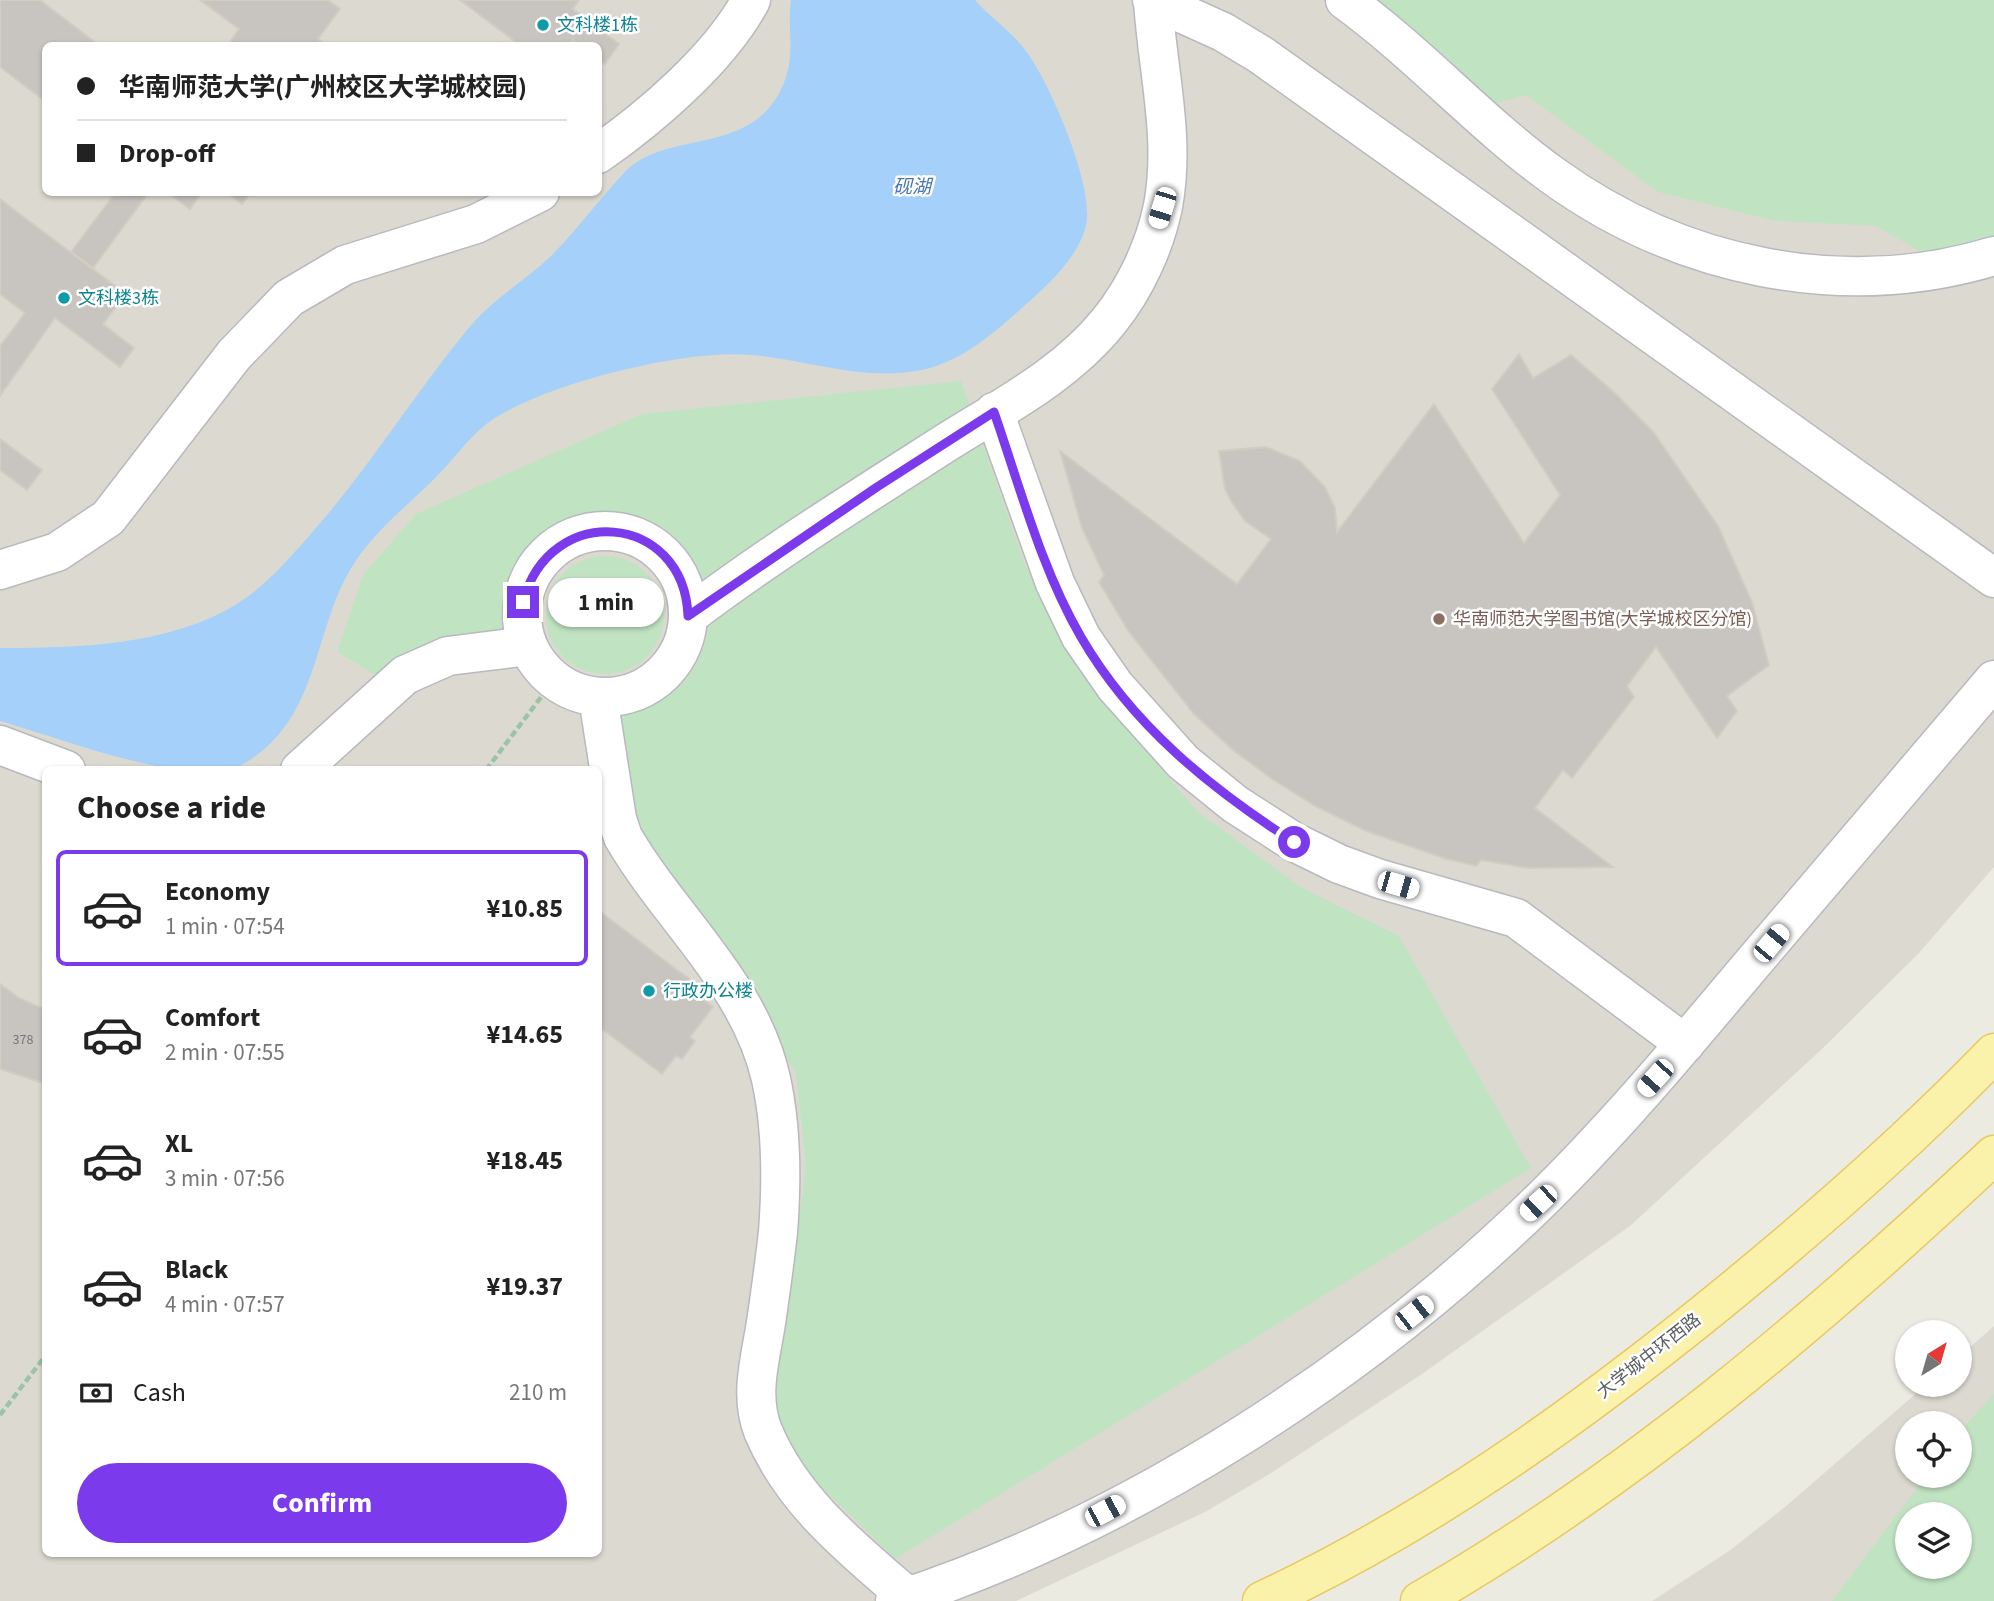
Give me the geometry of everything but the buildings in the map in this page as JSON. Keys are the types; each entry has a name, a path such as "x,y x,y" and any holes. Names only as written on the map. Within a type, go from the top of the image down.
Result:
{"main road":[{"name":"大学城中环西路","path":"1262,1601 1356,1555 1461,1492 1631,1372 1838,1202 1994,1053"},
{"path":"1420,1601 1500,1552 1696,1413 1824,1309 1994,1155"}],"lane":[{"path":"602,150 657,109 691,76 751,0"},
{"path":"688,616 877,487 1031,390 1094,337 1125,298 1152,241 1162,208 1167,174 1167,128 1152,0"},
{"path":"1152,0 1223,32 1261,55 1994,578"},
{"path":"1345,0 1391,34 1551,174 1599,206 1645,231 1696,252 1795,274 1840,277 1931,271 1994,257"},
{"path":"0,570 57,552 108,518 234,355 289,298 345,265 476,225 532,196"},
{"path":"994,412 1051,572 1081,637 1115,686 1183,762 1235,804 1294,842 1339,864 1380,879 1516,918 1685,1044"},
{"path":"604,531 634,536 659,551 678,573 688,601 688,616 683,645 676,659 656,681 629,694 598,697 584,695 554,680 528,646 523,602 532,574 551,551 590,532 604,531"},
{"path":"304,766 405,675 448,656 528,646"},
{"path":"598,697 617,819 623,837 734,993 762,1046 771,1076 781,1139 781,1170 778,1232 755,1391 762,1429 802,1497 901,1599 1038,1544 1213,1452 1329,1376 1429,1301 1538,1203 1685,1044 1994,680"},
{"path":"0,745 55,766"}],"path":[{"path":"489,766 554,680"},
{"path":"0,1415 42,1360"}],"shaded area":[{"path":"0,0 1994,0 1994,867 1918,954 1821,1050 1630,1226 1422,1374 1268,1475 1205,1512 1016,1601 0,1601"},
{"path":"1994,1326 1994,1601 1652,1601 1729,1551 1785,1507 1895,1412 1895,1488 1972,1488 1972,1411 1896,1411 1912,1397 1972,1397 1972,1345"}],"green space":[{"path":"1364,0 1994,0 1994,241 1923,253 1876,226 1776,221 1658,192 1526,95 1497,103"},
{"path":"961,381 1024,563 1096,693 1198,812 1302,888 1399,936 1531,1168 895,1559 802,1468 766,1400 793,1269 806,1166 796,1074 761,1011 629,820 617,717 645,709 679,687 696,665 707,636 709,610 704,584 684,546 654,522 619,512 583,514 550,528 523,553 506,589 504,635 377,676 337,652 363,575 416,514 642,414"},
{"path":"605,556 638,566 654,582 664,615 654,648 638,664 605,674 572,664 556,648 546,615 556,582 572,566"},
{"path":"1994,1394 1994,1601 1832,1601 1895,1517 1895,1579 1972,1579 1972,1502 1907,1502 1917,1488 1972,1488 1972,1418"}],"water":[{"name":"砚湖","path":"791,0 975,0 1020,44 1036,66 1058,110 1077,162 1087,208 1086,225 1077,248 1061,270 1032,299 976,346 950,361 921,370 900,373 857,372 752,355 692,357 584,381 550,392 495,418 472,437 359,556 338,593 304,693 292,716 277,737 240,766 146,764 0,721 0,648 122,642 182,629 237,604 266,581 330,511 476,320 550,257 623,174 641,159 663,150 733,132 755,121 773,103 789,67"}],"place":[{"name":"文科楼1栋","path":"543,25"},
{"name":"文科楼3栋","path":"64,298"},
{"name":"华南师范大学图书馆(大学城校区分馆)","path":"1439,619"},
{"name":"行政办公楼","path":"649,991"}],"route":[{"path":"523,602 532,574 551,551 575,537 604,531 634,536 670,561 684,587 688,616 877,487 994,412 1055,583 1081,637 1115,686 1183,762 1235,804 1294,842"}]}
